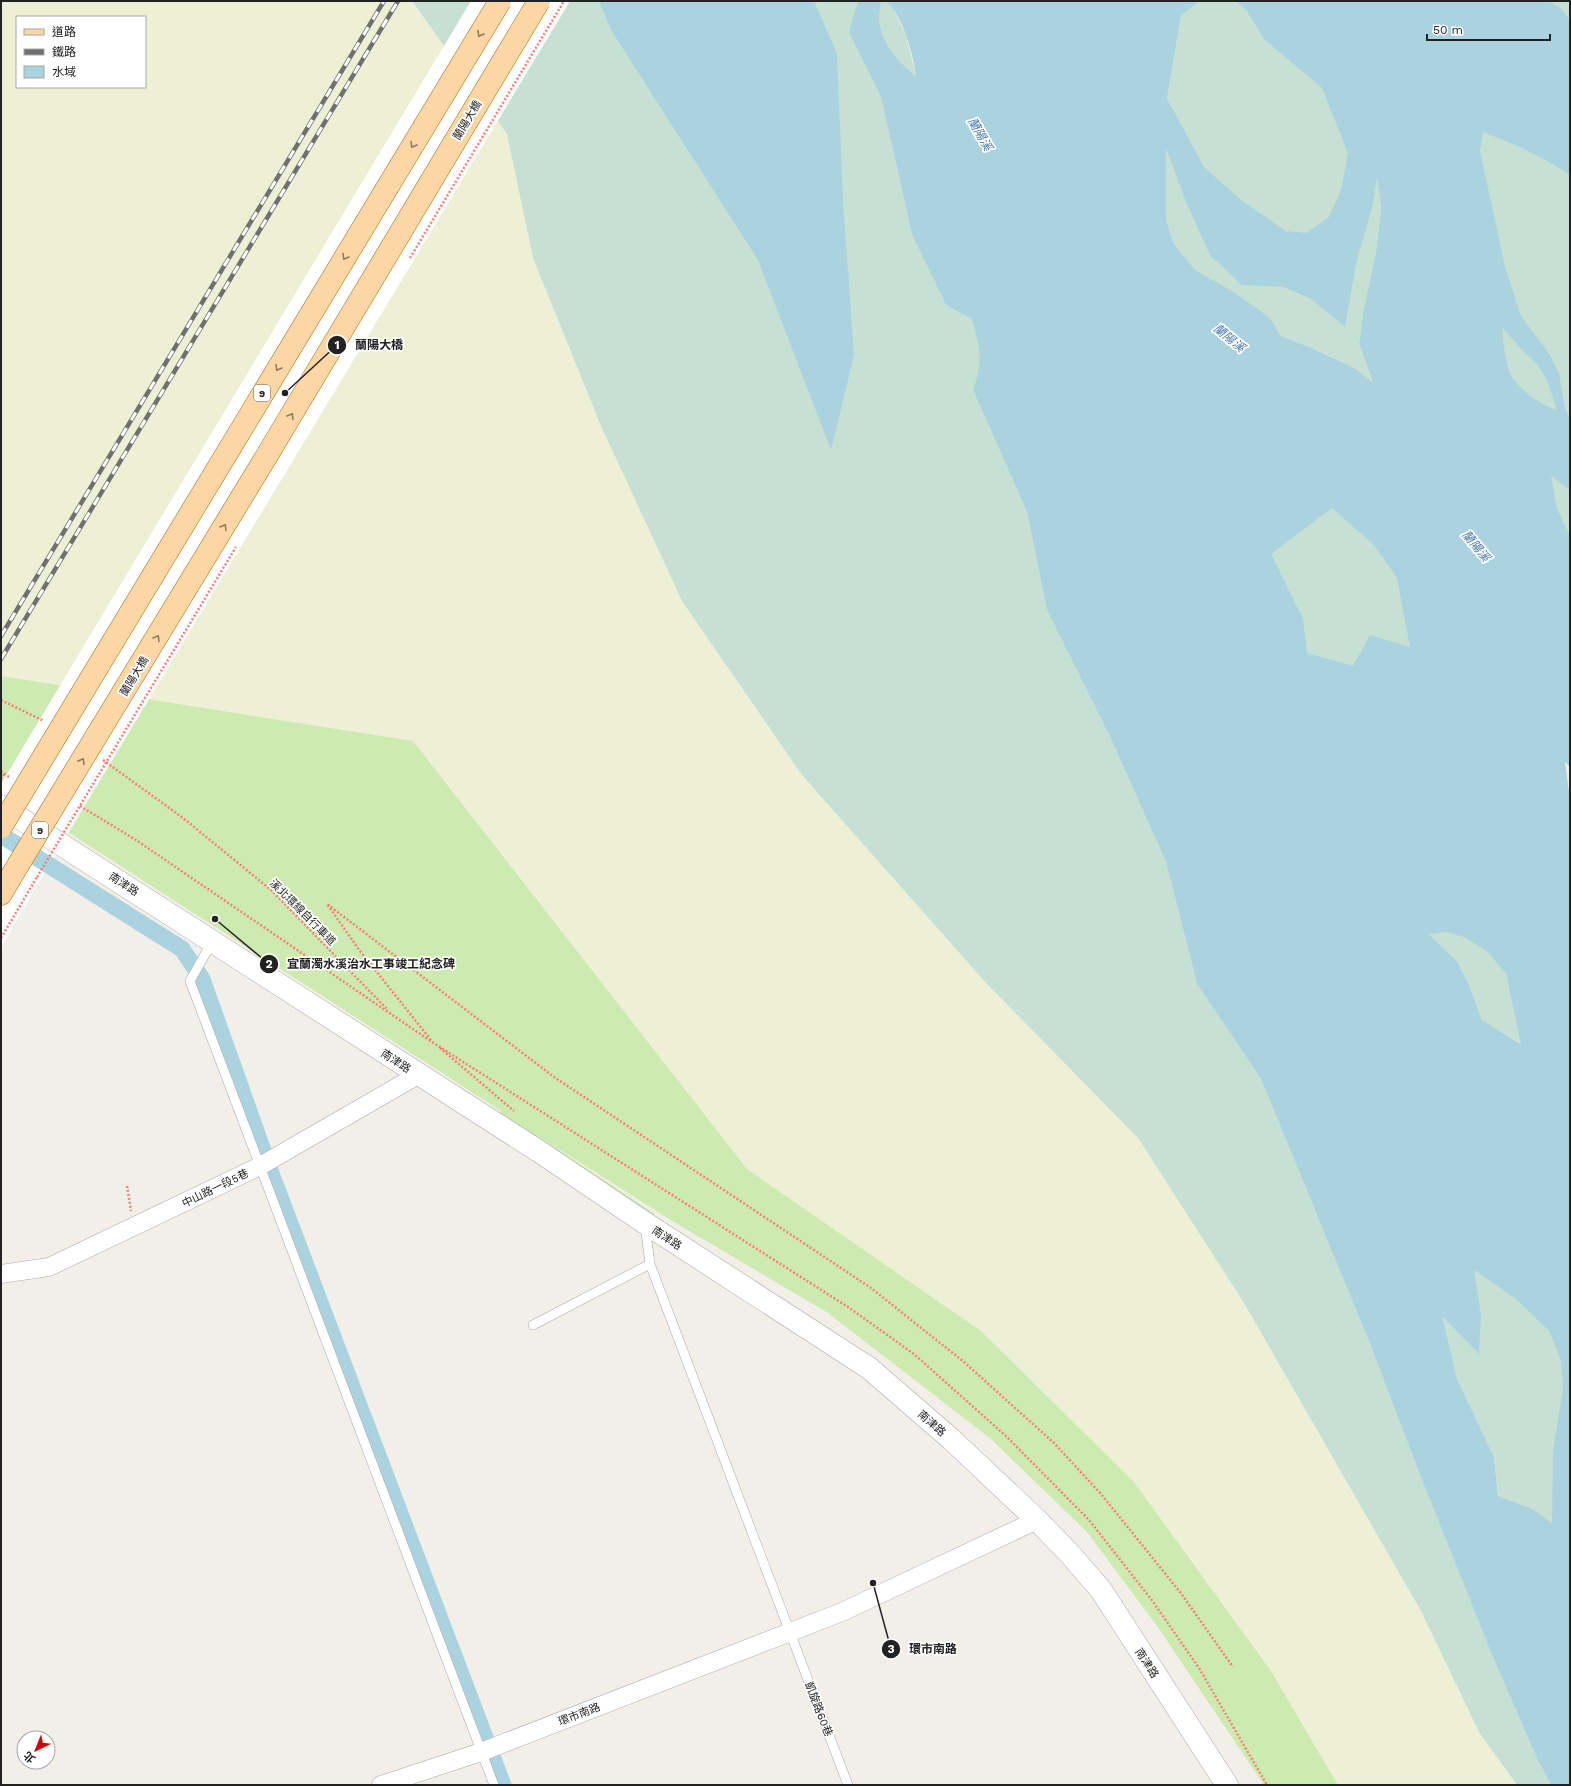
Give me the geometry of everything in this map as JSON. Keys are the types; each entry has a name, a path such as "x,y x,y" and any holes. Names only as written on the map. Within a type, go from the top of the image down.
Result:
{"main road":[{"name":"9","path":"1,827 19,783 500,1"},
{"name":"蘭陽大橋","path":"1,894 252,481 539,1"}],"street":[{"name":"南津路","path":"1,806 213,941 869,1368 950,1439 1037,1520 1069,1553 1101,1590 1227,1785"},
{"name":"中山路一段5巷","path":"1,1274 49,1267 133,1227 268,1161 418,1075"},
{"name":"環市南路","path":"381,1785 490,1748 842,1612 1037,1520"},
{"path":"1214,1766 1222,1785"}],"lane":[{"path":"213,941 190,981 268,1161 490,1748 494,1785"},
{"name":"凱旋路60巷","path":"645,1223 650,1264 848,1785"},
{"path":"533,1325 650,1264"}],"path":[{"path":"1,700 46,722"},
{"name":"溪北環線自行車道","path":"1,938 80,806 136,840 393,1015 271,890 183,818 99,757"},
{"path":"1,771 19,783"},
{"path":"1,779 4,774"},
{"path":"517,1116 513,1110 432,1042 360,951 327,904 554,1077 870,1288 964,1362 1054,1443 1101,1494 1180,1592 1233,1668"},
{"path":"128,1186 133,1227"}],"green space":[{"path":"1,1 412,1 507,134 533,258 601,426 682,601 802,775 986,983 1138,1138 1244,1303 1421,1611 1479,1732 1517,1785 1338,1785 1271,1671 1134,1482 981,1331 747,1169 413,742 1,676"},
{"path":"412,1 893,1 893,8 906,36 916,76 894,155 912,235 946,305 972,318 981,352 979,373 973,390 1027,512 1047,610 1111,739 1166,862 1197,984 1261,1079 1370,1344 1420,1475 1492,1655 1538,1761 1551,1785 1517,1785 1479,1732 1421,1611 1244,1303 1138,1138 986,983 802,775 682,601 601,426 533,258 507,134"},
{"path":"1199,1 1259,1 1327,81 1377,175 1381,208 1376,252 1363,313 1359,344 1373,384 1355,368 1281,336 1269,318 1234,292 1196,272 1174,244 1166,220 1165,169 1167,99 1181,16"},
{"path":"1548,1 1570,1 1570,20 1560,7"},
{"path":"1379,53 1570,141 1570,569"},
{"path":"1202,376 1397,523 1443,669 1284,692"},
{"path":"1,676 413,741 747,1169 981,1331 1134,1482 1271,1671 1338,1785 1264,1785 1157,1626 1087,1532 991,1439 828,1313 669,1219 532,1132 655,1214 648,1222 495,1119 501,1111 1,789"},
{"path":"1394,808 1506,974 1522,1044 1482,1020 1469,985 1457,961 1428,933"},
{"path":"1329,1034 1559,1215 1570,1691 1500,1510 1494,1457 1457,1379"}],"water":[{"path":"599,1 814,1 837,54 843,201 854,355 831,450 758,260 611,30"},
{"name":"蘭陽溪","path":"858,1 881,1 879,23 885,41 904,66 916,76 910,47 902,26 892,8 886,1 1199,1 1181,16 1167,99 1204,167 1241,200 1286,231 1306,233 1329,217 1341,190 1348,153 1322,88 1264,39 1247,11 1236,1 1548,1 1560,7 1570,20 1570,175 1539,156 1483,132 1480,151 1505,267 1521,316 1550,355 1559,374 1565,408 1570,419 1570,490 1551,476 1557,509 1570,536 1570,767 1565,762 1570,799 1570,1785 1551,1785 1538,1761 1492,1655 1420,1475 1370,1344 1261,1079 1197,984 1166,862 1111,739 1047,610 1027,512 973,390 979,370 980,354 972,319 946,305 912,235 881,96 849,32","holes":["1166,148 1186,202 1210,255 1242,285 1284,287 1311,299 1345,327 1356,264 1373,204 1377,177 1381,208 1376,252 1363,313 1359,344 1373,383 1355,368 1281,336 1270,318 1234,292 1196,271 1174,244 1166,220","1503,328 1520,348 1536,363 1547,380 1557,410 1532,397 1521,388 1513,378 1506,361","1332,508 1374,545 1397,578 1410,647 1370,635 1353,666 1307,653 1303,619 1271,554","1446,932 1464,937 1487,951 1506,974 1521,1044 1482,1020 1469,985 1457,961 1429,934","1474,1270 1516,1299 1549,1331 1561,1360 1563,1389 1553,1451 1552,1523 1532,1509 1498,1496 1494,1457 1457,1379 1442,1316 1479,1354 1481,1315"]}],"pier":[{"path":"471,1 570,1 49,865 1,948 1,784"}],"waterway":[{"path":"1,835 182,949 202,979 272,1176 503,1785"}],"railway":[{"path":"1,636 384,1"},
{"path":"1,659 398,1"}],"place":[{"name":"蘭陽大橋","path":"285,393"},
{"name":"宜蘭濁水溪治水工事竣工紀念碑","path":"215,919"},
{"name":"環市南路","path":"873,1583"}]}
